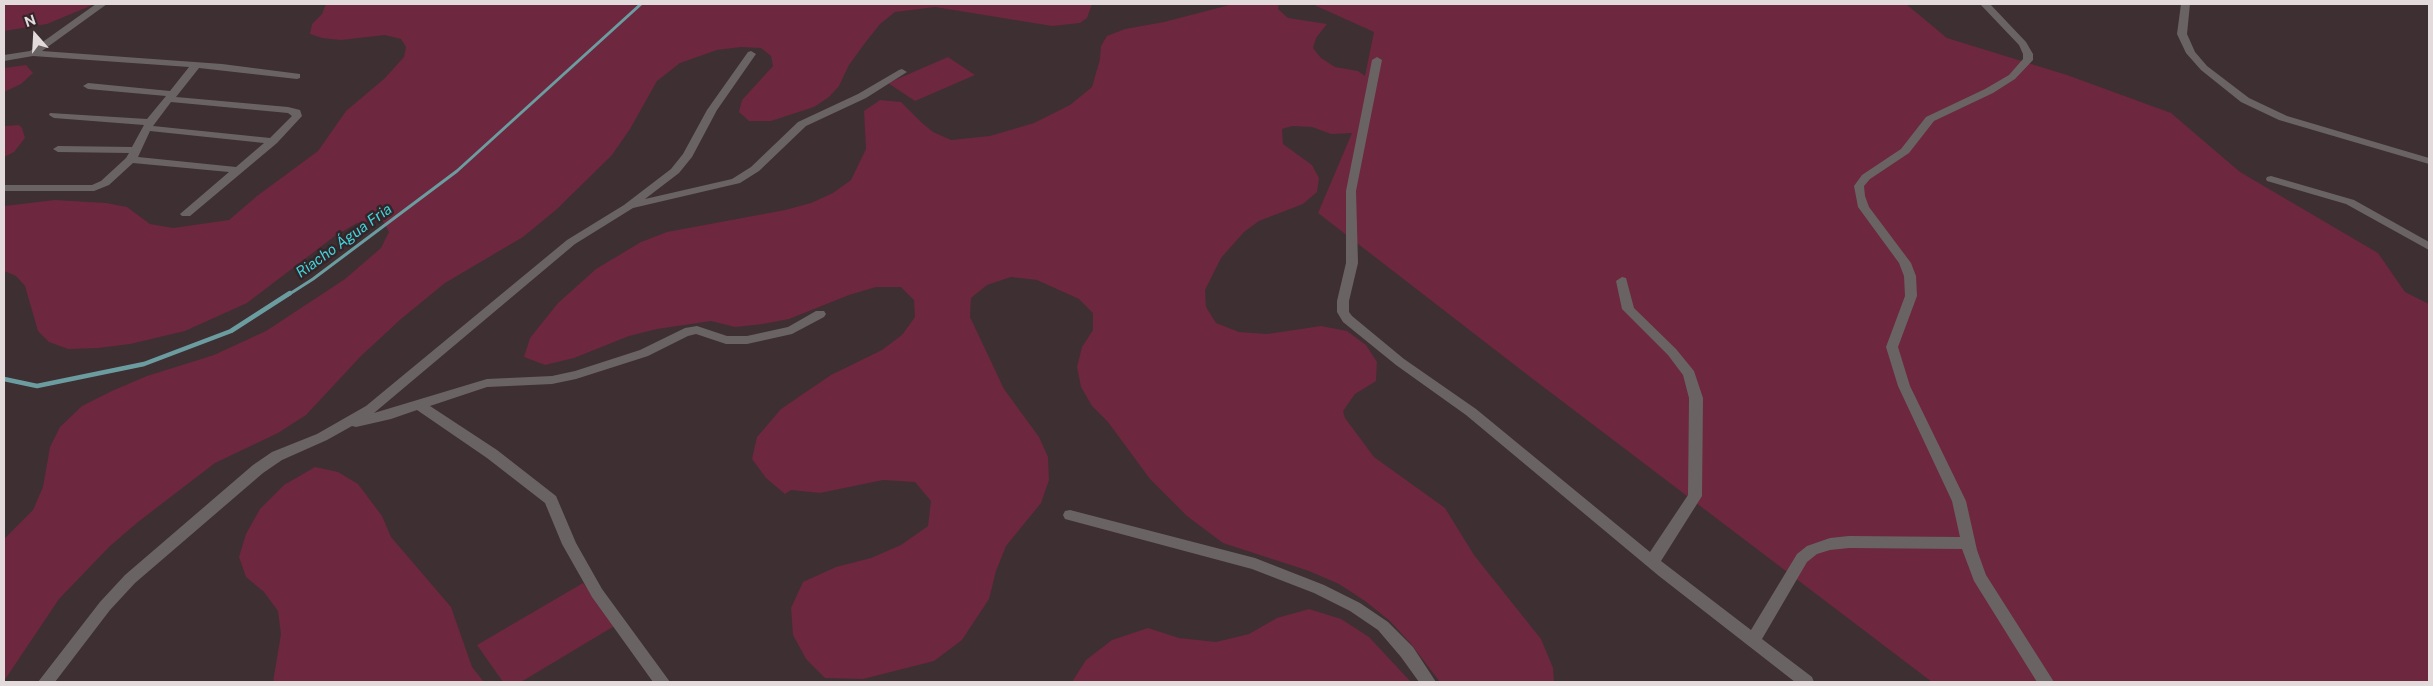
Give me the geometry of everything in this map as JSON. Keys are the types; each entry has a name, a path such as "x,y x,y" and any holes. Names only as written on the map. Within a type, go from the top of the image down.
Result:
{"street":[{"path":"33,53 102,4"},
{"path":"1985,4 2023,44 2028,54 2028,60 2012,77 1989,91 1930,119 1905,151 1866,177 1860,186 1860,196 1864,207 1900,255 1910,276 1911,296 1892,347 1904,386 1959,500 1968,543 1979,577 2046,682"},
{"path":"2185,4 2182,34 2190,53 2215,78 2245,100 2284,118 2429,161"},
{"path":"4,58 33,53 196,65 297,76"},
{"path":"46,682 105,606 130,579 234,489 277,456 348,423 390,394 571,242 655,188 688,155 712,110 751,54"},
{"path":"1377,60 1351,191 1352,262 1343,301 1343,312 1354,326 1471,412 1652,562 1806,682"},
{"path":"4,188 100,186 110,180 133,155 149,125 196,65"},
{"path":"628,207 736,181 755,169 802,124 862,96 902,72"},
{"path":"88,86 296,112 294,121 186,214"},
{"path":"54,114 273,140"},
{"path":"58,149 133,155 238,170"},
{"path":"2271,179 2350,202 2429,247"},
{"path":"1622,282 1628,309 1672,352 1689,374 1696,398 1695,496 1652,562"},
{"path":"348,423 375,418 456,390 487,383 552,380 576,375 644,352 686,332 697,330 726,340 747,340 792,330 820,314"},
{"path":"418,404 492,454 551,500 569,544 596,593 662,682"},
{"path":"1070,515 1174,541 1246,562 1319,589 1356,607 1383,626 1407,652 1428,682"},
{"path":"1753,640 1802,558 1812,550 1830,544 1849,542 1968,543"}],"shaded area":[{"path":"4,4 95,4 47,24 4,31"},
{"path":"326,4 1092,4 1087,18 1080,23 1052,26 935,7 895,12 880,24 865,43 849,65 839,86 829,97 814,107 771,121 749,121 739,112 742,100 773,66 771,56 761,48 741,47 717,50 680,63 657,81 630,129 612,155 557,209 523,237 445,283 401,319 361,356 306,415 278,433 215,463 110,546 59,599 4,681 4,539 33,510 43,487 50,447 60,427 82,406 114,390 147,376 214,355 266,331 345,279 381,248 389,232 383,221 357,223 335,236 247,303 185,331 130,344 68,349 49,342 38,331 25,286 16,276 4,271 4,206 55,200 106,203 127,207 150,224 173,228 229,220 257,196 318,151 346,111 384,79 404,57 406,47 401,39 385,35 341,40 322,38 310,34 312,24 322,14"},
{"path":"1233,4 1279,4 1278,9 1288,18 1327,24 1316,38 1313,48 1321,58 1335,67 1358,71 1365,76 1374,32 1312,4 1906,4 1947,38 2067,75 2171,113 2240,172 2378,253 2405,292 2429,304 2429,682 1932,682 1318,213 1352,133 1331,134 1312,127 1292,126 1282,129 1283,144 1312,165 1319,178 1317,192 1303,204 1259,221 1244,232 1221,258 1205,290 1206,307 1216,323 1239,332 1267,334 1321,326 1347,331 1366,345 1377,362 1376,381 1355,394 1343,411 1345,418 1374,457 1445,508 1474,555 1541,639 1553,668 1554,682 1440,682 1411,644 1390,621 1365,601 1339,584 1309,571 1223,543 1187,516 1150,479 1108,422 1092,406 1081,387 1077,367 1082,347 1093,330 1093,313 1079,299 1037,280 1011,277 987,285 971,298 970,317 1004,389 1039,437 1048,457 1049,480 1041,503 1006,546 996,571 989,599 962,640 934,661 863,679 825,678 806,659 793,635 791,608 803,582 836,567 871,558 901,545 928,526 931,501 915,482 883,480 820,493 791,490 785,494 766,478 752,459 757,437 781,409 831,375 882,350 902,335 915,317 914,300 901,287 876,287 849,295 789,319 763,324 735,327 711,321 657,329 629,336 574,358 545,365 524,357 530,338 558,303 596,269 641,242 667,232 785,210 811,203 833,193 851,180 866,149 864,111 880,100 901,102 933,132 951,140 990,136 1034,123 1070,105 1092,87 1100,59 1101,46 1107,36 1125,29 1164,22"},
{"path":"948,57 975,75 915,101 888,83"},
{"path":"26,65 33,73 21,84 4,92 4,68"},
{"path":"19,125 25,138 14,152 4,157 4,126"},
{"path":"315,467 338,472 358,484 382,516 391,537 451,607 472,667 484,682 273,682 281,634 278,611 264,592 246,577 239,557 246,534 260,509 284,485"},
{"path":"583,583 616,625 521,682 503,682 477,645"},
{"path":"1309,609 1341,619 1369,637 1411,682 1072,682 1086,660 1112,640 1148,628 1179,638 1216,642 1249,634 1277,618"}],"waterway":[{"name":"Riacho Água Fria","path":"288,295 313,279 457,171 641,4"},
{"name":"Riacho Água Fria","path":"4,379 37,386 144,364 231,331 290,293"}]}
